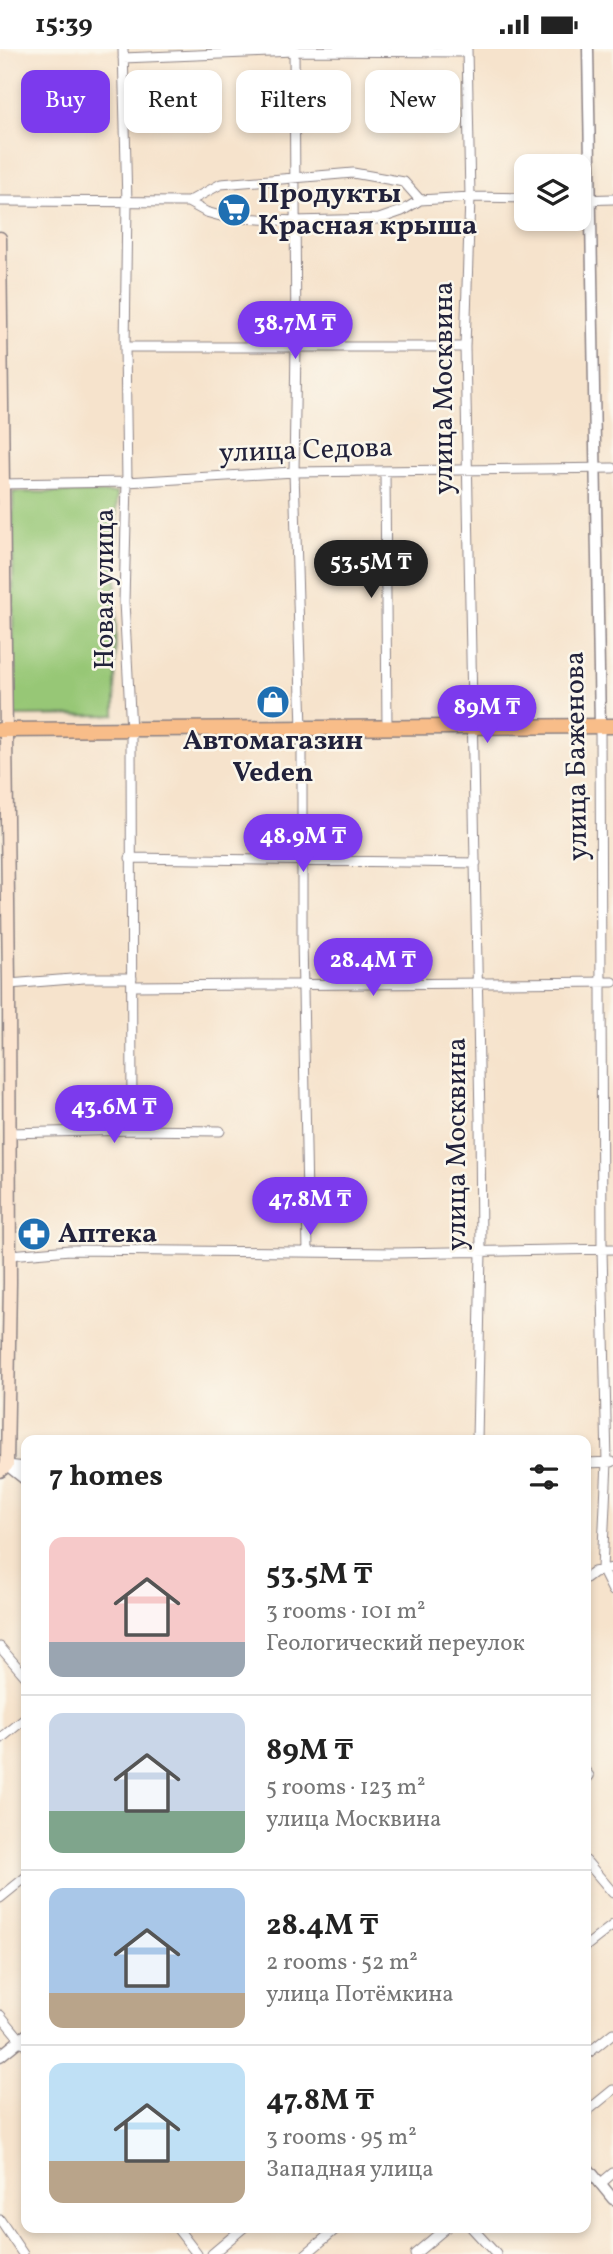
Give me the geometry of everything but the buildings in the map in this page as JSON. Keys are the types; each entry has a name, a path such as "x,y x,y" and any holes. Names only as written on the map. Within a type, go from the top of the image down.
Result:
{"main road":[{"path":"0,239 3,730 9,984 3,1468"},
{"path":"3,730 607,727"}],"street":[{"name":"улица Баженова","path":"585,154 588,49"},
{"path":"294,50 294,472 302,729 308,1252"},
{"path":"123,53 467,50"},
{"name":"улица Москвина","path":"467,50 470,197 465,347 466,470 479,982 481,1252 477,1435"},
{"name":"Новая улица","path":"123,53 127,203 124,602 131,730 132,1129"},
{"path":"0,201 188,202 221,184 353,173 404,182 420,200"},
{"path":"188,202 206,212 224,217 295,221 379,219 402,211 420,200 514,198"},
{"path":"591,200 613,199"},
{"name":"улица Баженова","path":"585,231 607,727 602,982 602,1250 610,1462 602,1569"},
{"path":"125,347 465,347"},
{"name":"улица Седова","path":"2,484 127,482 294,472 613,468"},
{"path":"385,471 387,728"},
{"path":"130,858 476,863"},
{"path":"9,984 84,978 132,982 613,982"},
{"path":"9,1133 132,1129 220,1131"},
{"path":"5,1255 70,1250 481,1252 613,1249"},
{"path":"591,1463 610,1462"},
{"path":"3,1468 21,1467"},
{"path":"3,1468 21,1477"},
{"path":"591,1575 602,1569 613,1568"},
{"path":"602,1569 613,1591"},
{"path":"0,1647 21,1671"},
{"path":"0,1739 21,1722"},
{"path":"591,1867 613,1893"},
{"path":"0,1898 21,1881"},
{"path":"591,1942 613,1925"},
{"path":"0,2015 21,2037"},
{"path":"591,2051 613,2033"},
{"path":"0,2056 21,2042"},
{"path":"591,2108 613,2090"},
{"path":"591,2173 613,2199"},
{"path":"600,2184 613,2173"},
{"path":"0,2220 23,2254"},
{"path":"181,2233 197,2254"},
{"path":"212,2254 237,2233"},
{"path":"306,2254 331,2233"},
{"path":"415,2254 440,2233"},
{"path":"477,2233 496,2254"}],"green space":[{"path":"13,492 117,493 115,715 13,716"}],"place":[{"name":"Продукты Красная крыша","path":"234,210"},
{"name":"Автомагазин Veden","path":"273,702"},
{"name":"Аптека","path":"34,1234"}]}
